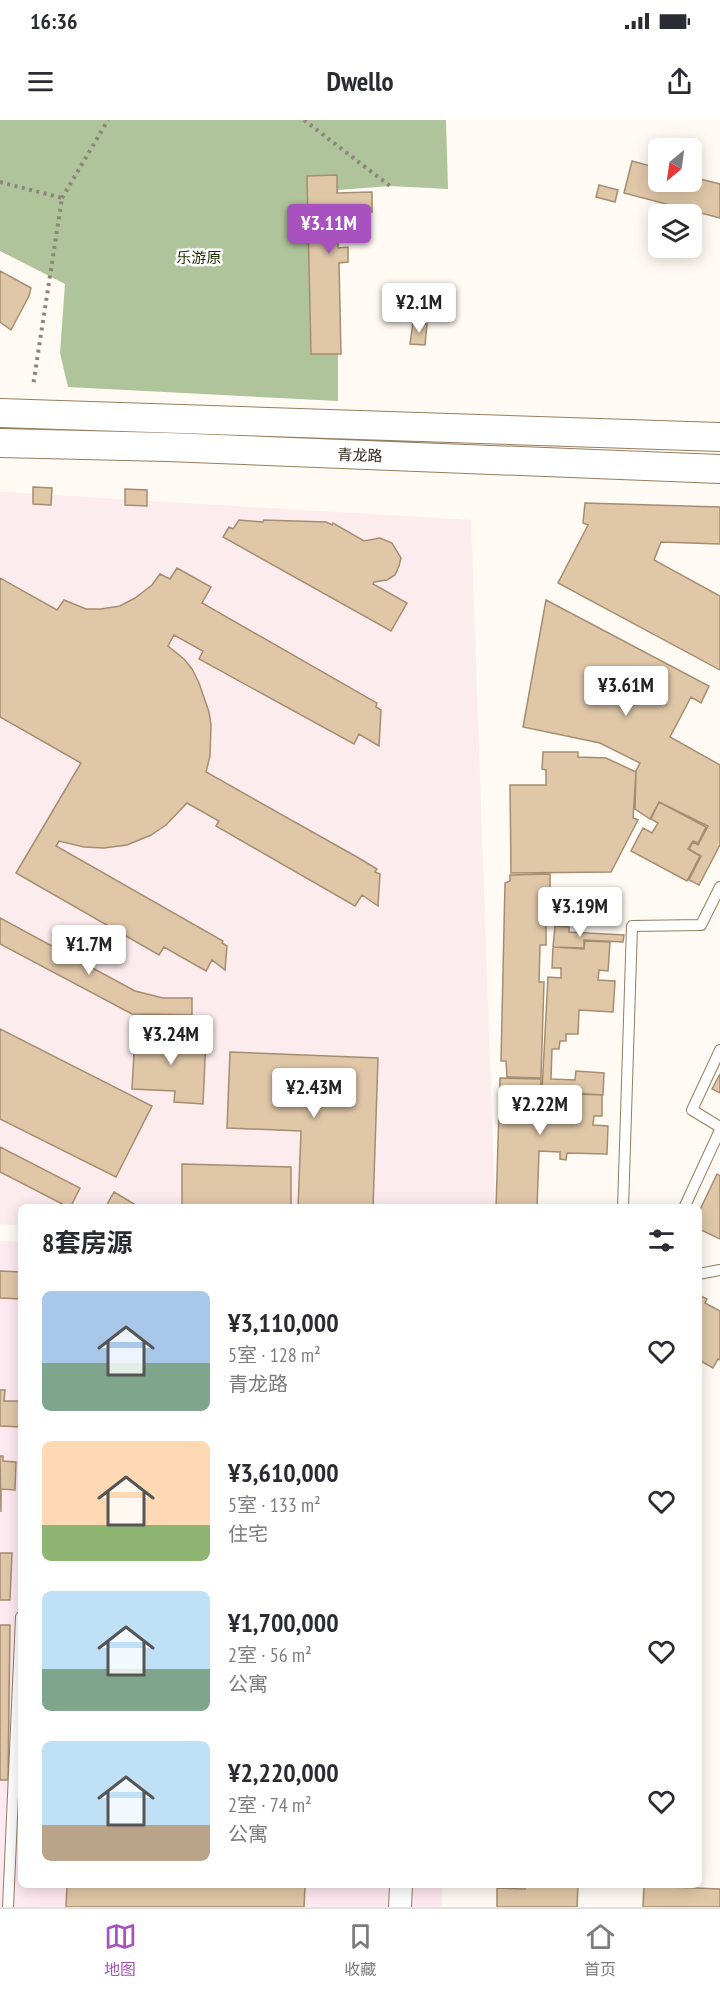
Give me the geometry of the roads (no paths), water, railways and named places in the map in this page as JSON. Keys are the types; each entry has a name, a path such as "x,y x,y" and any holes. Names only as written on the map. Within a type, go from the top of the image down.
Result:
{"street":[{"name":"青龙路","path":"0,413 720,437"},
{"name":"青龙路","path":"0,443 720,469"},
{"path":"400,1907 401,1888"}],"lane":[{"path":"623,1204 632,926 701,925 720,887"},
{"path":"686,1204 720,1129 692,1110 720,1050"},
{"path":"702,1273 720,1269"},
{"path":"8,1907 18,1684"}],"park label":[{"name":"乐游原","path":"199,257"}]}
